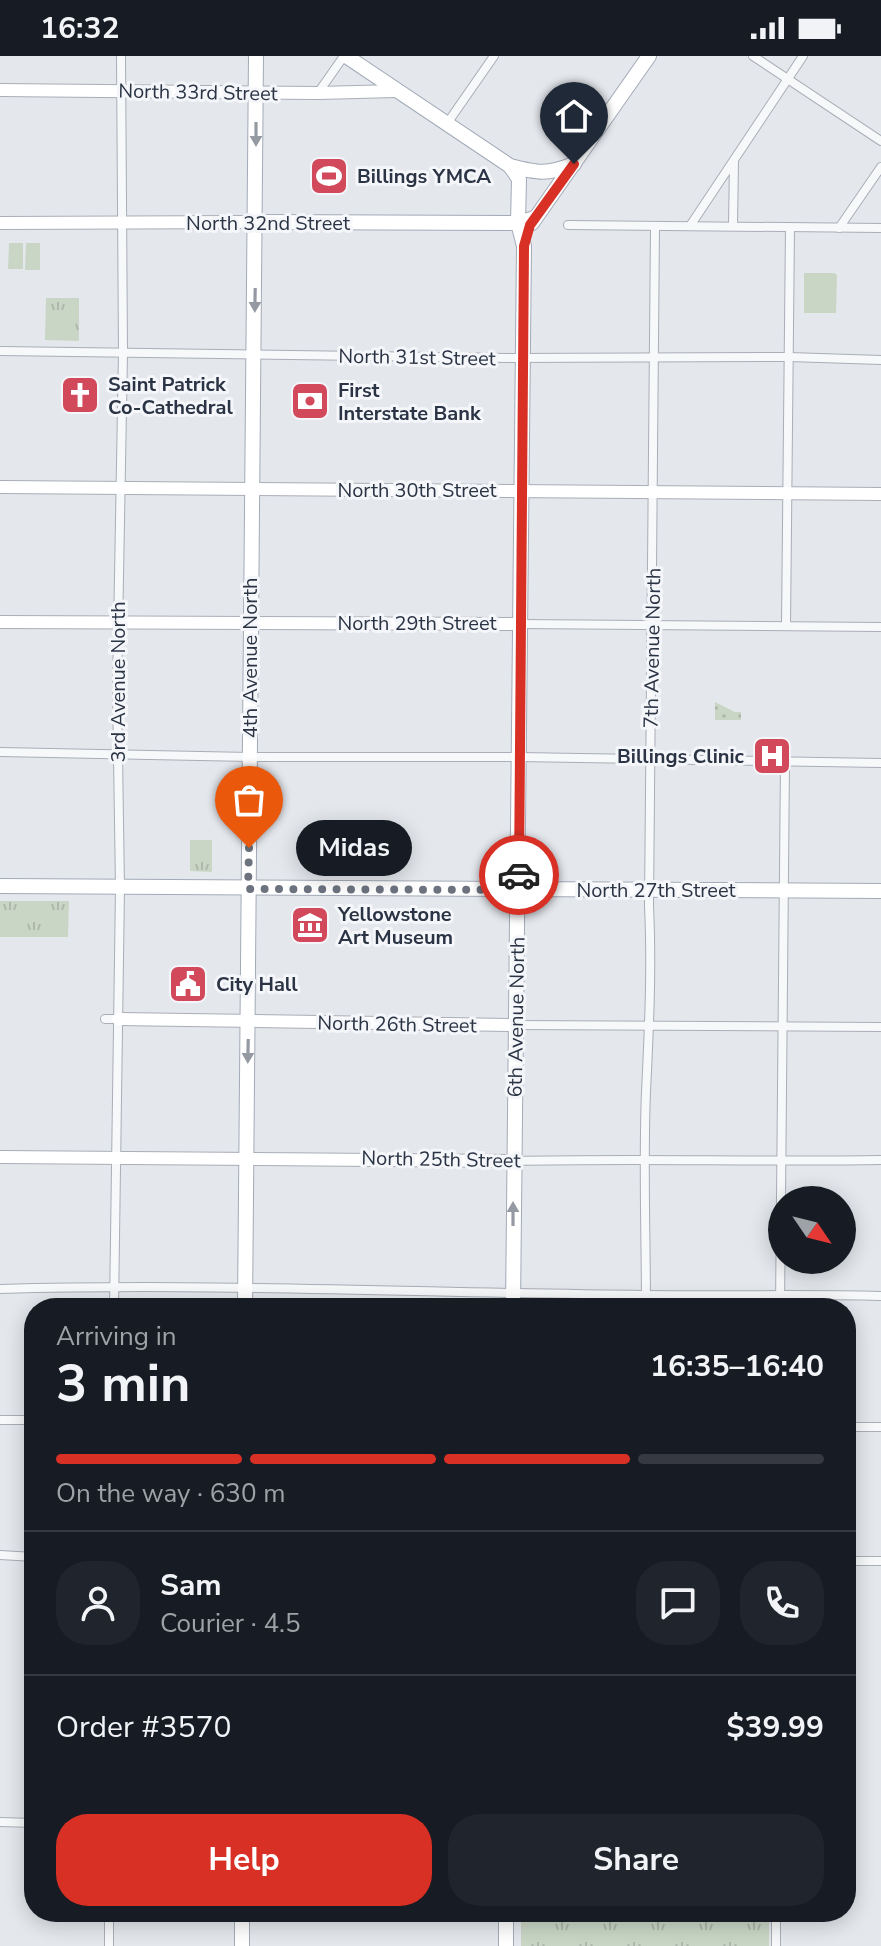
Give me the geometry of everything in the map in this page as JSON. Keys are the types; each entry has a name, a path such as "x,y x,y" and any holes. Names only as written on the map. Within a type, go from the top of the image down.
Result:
{"main road":[{"name":"4th Avenue North","path":"245,1298 256,56"},
{"path":"345,56 510,166 540,173 574,164"},
{"name":"6th Avenue North","path":"524,246 535,218 649,56"},
{"name":"6th Avenue North","path":"510,166 519,179 518,223 524,246 514,1298"},
{"name":"North 32nd Street","path":"255,222 518,223 535,218"},
{"name":"North 27th Street","path":"0,886 881,891"},
{"path":"242,1922 242,1946"},
{"path":"506,1922 506,1946"}],"street":[{"name":"3rd Avenue North","path":"114,1298 117,1113 111,1019 120,888 117,622 123,353 121,56"},
{"path":"318,93 345,56"},
{"path":"446,125 494,56"},
{"path":"753,56 881,141"},
{"path":"690,226 803,56"},
{"name":"North 33rd Street","path":"0,90 396,91"},
{"path":"733,225 734,160"},
{"path":"839,228 881,167"},
{"name":"North 32nd Street","path":"0,223 255,222"},
{"path":"568,225 881,228"},
{"name":"7th Avenue North","path":"646,1295 646,1092 651,1026 655,227"},
{"path":"786,626 790,227"},
{"name":"North 31st Street","path":"0,351 881,360"},
{"name":"North 30th Street","path":"0,487 881,494"},
{"name":"North 29th Street","path":"0,622 881,627"},
{"path":"0,752 881,763"},
{"path":"781,1298 785,762"},
{"name":"North 26th Street","path":"111,1019 881,1027"},
{"name":"North 25th Street","path":"0,1157 881,1160"},
{"path":"0,1289 114,1285 881,1296"},
{"path":"0,1420 24,1420"},
{"path":"856,1427 881,1427"},
{"path":"0,1555 24,1556"},
{"path":"856,1561 881,1561"},
{"path":"0,1822 24,1823"},
{"path":"109,1922 109,1946"},
{"path":"776,1922 776,1946"}],"green space":[{"path":"9,243 23,243 23,269 8,269"},
{"path":"26,243 40,243 40,270 25,270"},
{"path":"804,273 837,275 836,313 804,313"},
{"path":"46,298 79,298 79,341 45,340"},
{"path":"715,702 741,712 741,720 715,720"},
{"path":"190,840 212,840 212,872 190,871"},
{"path":"0,901 69,901 68,937 0,937"},
{"path":"521,1922 769,1922 769,1946 521,1946"}],"way so far":[{"path":"249,848 248,889 519,890 519,875"}],"place":[{"name":"Billings YMCA","path":"329,176"},
{"name":"Saint Patrick Co-Cathedral","path":"80,395"},
{"name":"First Interstate Bank","path":"310,401"},
{"name":"Billings Clinic","path":"772,756"},
{"name":"Midas","path":"249,848"},
{"name":"Yellowstone Art Museum","path":"310,925"},
{"name":"City Hall","path":"188,984"}],"route":[{"path":"519,875 524,246 530,225 574,164"}]}
